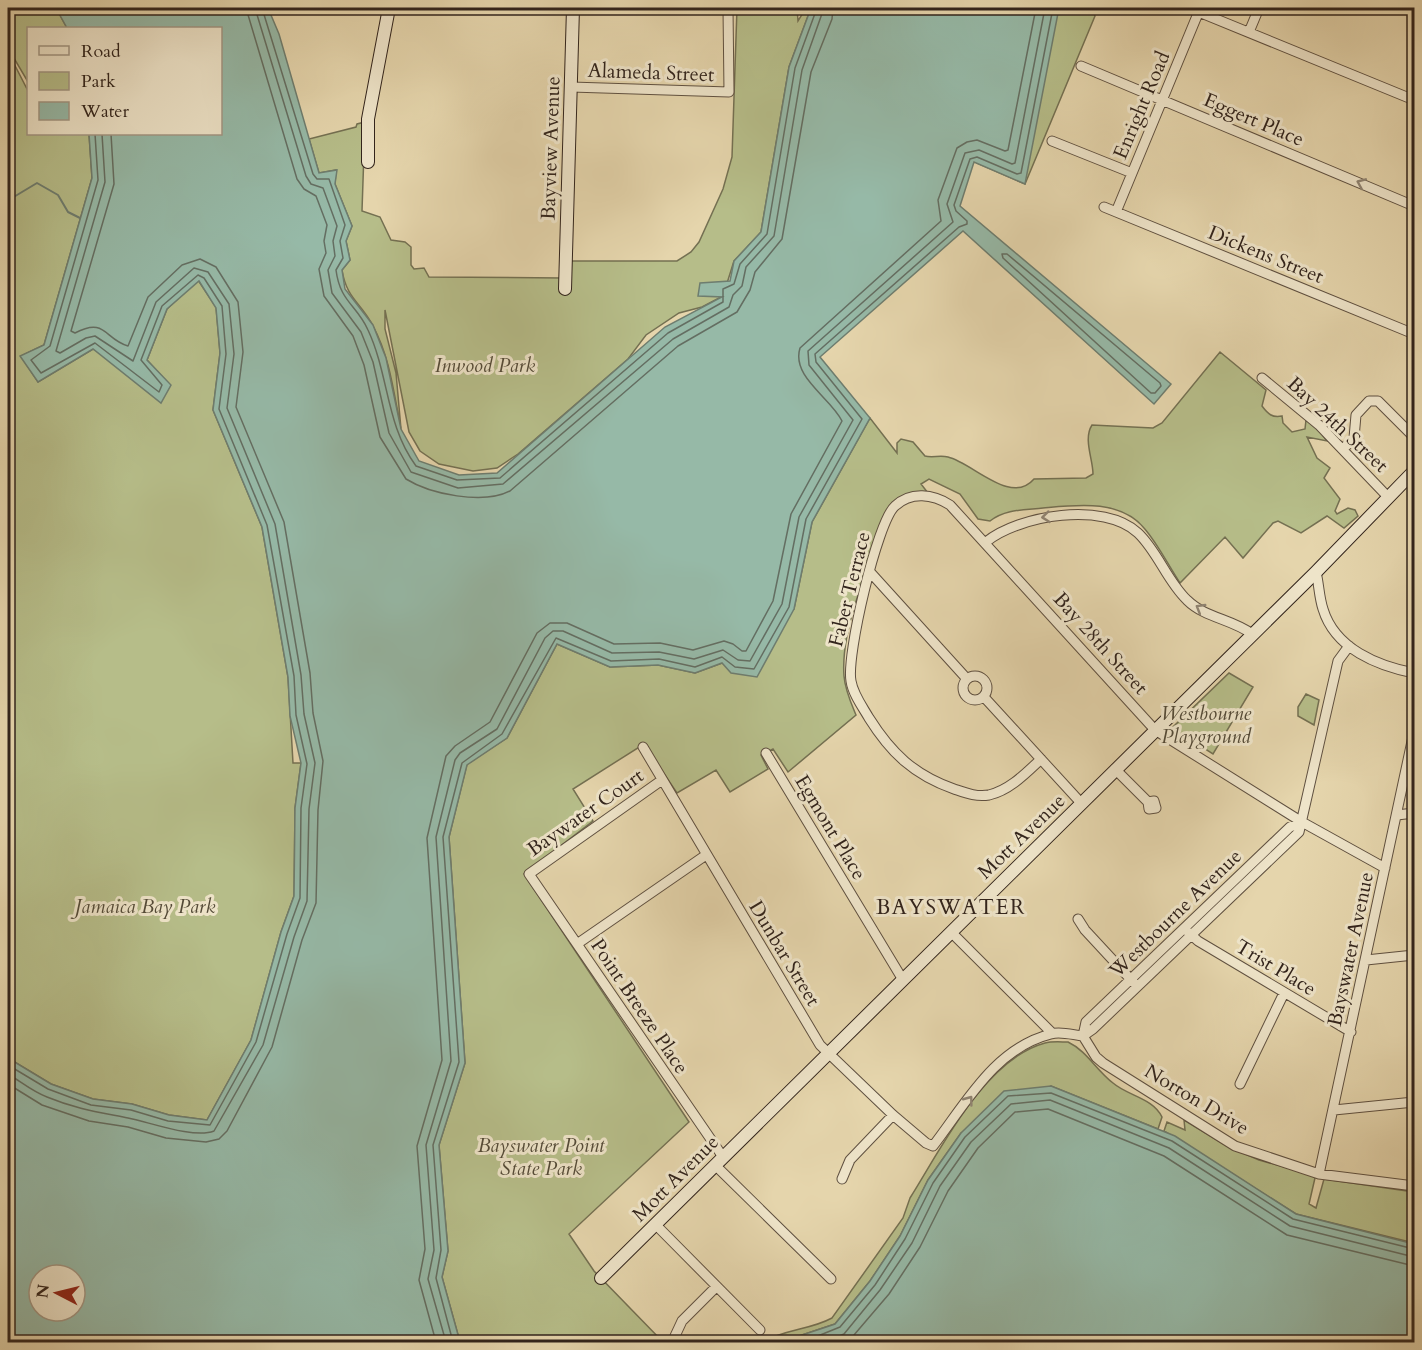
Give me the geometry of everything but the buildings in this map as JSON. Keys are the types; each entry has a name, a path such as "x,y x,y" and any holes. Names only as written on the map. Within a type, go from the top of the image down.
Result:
{"street":[{"path":"368,162 369,119 389,8"},
{"name":"Bayview Avenue","path":"565,289 573,8"},
{"path":"709,8 728,9"},
{"path":"1189,8 1414,100"},
{"path":"1250,32 1259,8"},
{"name":"Alameda Street","path":"571,87 729,92 728,9"},
{"name":"Enright Road","path":"1116,212 1199,11"},
{"name":"Eggert Place","path":"1080,66 1414,206"},
{"path":"1052,141 1132,173"},
{"name":"Dickens Street","path":"1104,207 1414,334"},
{"name":"Bay 24th Street","path":"1262,378 1319,425 1388,497"},
{"path":"1343,450 1354,438 1356,415 1369,400 1378,401 1414,437"},
{"name":"Mott Avenue","path":"601,1278 1316,572 1414,471"},
{"name":"Bay 28th Street","path":"930,496 950,505 986,542 1155,730 1302,822 1386,868"},
{"name":"Faber Terrace","path":"930,496 907,499 893,507 883,527 853,639 850,680 873,724 900,760 934,782 979,796 999,792 1014,783 1041,759"},
{"path":"986,542 1006,528 1034,519 1076,516 1116,520 1137,532 1186,599 1198,608 1242,626 1252,634"},
{"path":"870,572 967,679"},
{"path":"1316,572 1323,609 1337,634 1349,646 1384,666 1414,673"},
{"name":"Westbourne Avenue","path":"1083,1036 1133,983 1187,932 1299,832 1338,661 1349,646"},
{"path":"975,676 986,681 987,690 984,697 973,700 966,697 963,690 967,679 975,676"},
{"path":"984,697 1082,804"},
{"name":"Bayswater Avenue","path":"1319,1174 1414,732"},
{"name":"Dunbar Street","path":"643,747 820,1045 926,1143 933,1146 995,1065 1013,1051 1052,1033"},
{"name":"Egmont Place","path":"766,753 903,980"},
{"path":"1115,769 1148,802"},
{"name":"Baywater Court","path":"529,874 662,780"},
{"path":"1396,815 1414,813"},
{"path":"577,944 706,855"},
{"name":"Point Breeze Place","path":"529,874 719,1161 831,1279"},
{"path":"1078,919 1085,930 1133,983"},
{"path":"951,932 1052,1033 1083,1036"},
{"name":"Trist Place","path":"1187,932 1351,1032"},
{"path":"1366,960 1414,955"},
{"path":"1240,1084 1284,993"},
{"name":"Norton Drive","path":"1083,1036 1096,1057 1103,1063 1235,1146 1319,1174 1414,1186"},
{"path":"1334,1110 1414,1102"},
{"path":"842,1179 850,1160 893,1114"},
{"path":"656,1225 760,1330"},
{"path":"675,1336 682,1321 716,1287"}],"green space":[{"path":"8,8 56,8 66,27 27,27 27,80 8,48"},
{"name":"Inwood Park","path":"737,8 797,8 798,21 806,8 811,8 789,67 761,232 734,261 723,296 702,307 679,313 646,335 628,359 518,454 497,468 473,471 439,464 420,451 409,432 385,310 385,329 396,373 401,429 384,350 373,326 351,295 344,280 342,270 350,260 346,241 352,226 335,184 336,170 319,173 309,139 356,127 357,124 365,122 362,211 380,217 391,240 405,242 411,247 411,265 414,269 424,268 429,277 563,278 564,261 677,261 691,252 699,242 723,189 732,157"},
{"path":"1020,8 1092,8 1095,16 1025,184 977,163"},
{"name":"Jamaica Bay Park","path":"8,52 27,89 27,135 89,135 92,178 44,345 21,356 38,382 93,349 170,385 147,360 167,309 198,280 216,307 220,353 213,410 262,527 288,677 293,763 301,763 295,808 294,896 281,932 251,1040 207,1120 169,1115 132,1104 93,1099 51,1084 8,1058"},
{"name":"Bayswater Point State Park","path":"1220,352 1266,390 1262,406 1268,413 1273,416 1282,416 1283,423 1292,432 1305,429 1306,420 1318,429 1327,441 1307,437 1317,458 1330,468 1324,478 1340,499 1335,511 1337,514 1348,508 1355,510 1358,516 1344,528 1327,516 1301,533 1278,521 1273,523 1243,558 1225,537 1180,583 1149,534 1123,512 1083,505 1015,511 1002,514 990,521 978,519 960,494 929,479 921,484 928,493 897,500 853,610 844,655 844,676 856,715 788,772 773,749 761,755 768,769 730,792 716,770 677,793 644,744 573,789 593,821 524,874 689,1122 569,1234 594,1271 663,1342 460,1342 442,1277 448,1251 439,1145 465,1063 449,837 467,764 507,738 557,644 610,667 658,665 695,673 722,663 794,609 812,522 870,418 897,453 897,443 901,439 913,442 925,456 948,457 1003,485 1014,488 1025,486 1034,479 1086,478 1093,474 1088,443 1092,425 1153,428 1162,423"},
{"name":"Westbourne Playground","path":"1229,673 1253,687 1213,754 1172,728"},
{"path":"1306,694 1319,700 1314,725 1298,716 1298,707"},
{"path":"1068,1042 1081,1050 1113,1083 1153,1106 1162,1117 1158,1129 1051,1086 961,1133 928,1180 900,1236 870,1281 835,1324 781,1342 763,1342 780,1334 832,1318 903,1218 910,1198 936,1155 984,1086 1003,1067 1023,1052 1045,1043"},
{"path":"1184,1120 1227,1146 1259,1160 1313,1175 1315,1178 1309,1204 1316,1208 1324,1179 1414,1192 1414,1243 1296,1214 1164,1131 1167,1122 1185,1130"}],"water":[{"path":"56,8 268,8 279,34 319,173 337,170 335,184 352,226 346,241 350,260 342,270 345,289 373,325 386,358 401,429 419,461 459,475 497,473 665,327 722,297 698,296 700,283 730,281 734,261 761,232 789,67 811,8 1059,8 1025,184 974,162 960,206 1171,384 1154,404 963,231 820,357 870,418 812,522 794,609 757,677 731,673 722,663 695,673 658,665 610,667 557,644 507,738 467,765 449,837 465,1063 439,1145 448,1251 442,1277 460,1342 8,1342 8,1058 51,1084 93,1099 132,1104 169,1115 207,1120 251,1040 281,932 294,896 295,808 301,763 290,716 288,677 262,527 213,410 220,353 216,308 199,281 167,309 147,360 171,385 161,403 93,349 38,382 20,356 44,345 92,178 89,135 222,135 222,27 66,27"},
{"path":"1051,1086 1175,1136 1296,1214 1414,1244 1414,1342 781,1342 835,1324 870,1281 900,1236 928,1180 961,1133 1004,1091"}],"waterway":[{"path":"8,218 12,198 37,183 58,195 68,212 80,218"}],"district":[{"name":"BAYSWATER","path":"951,907"}]}
